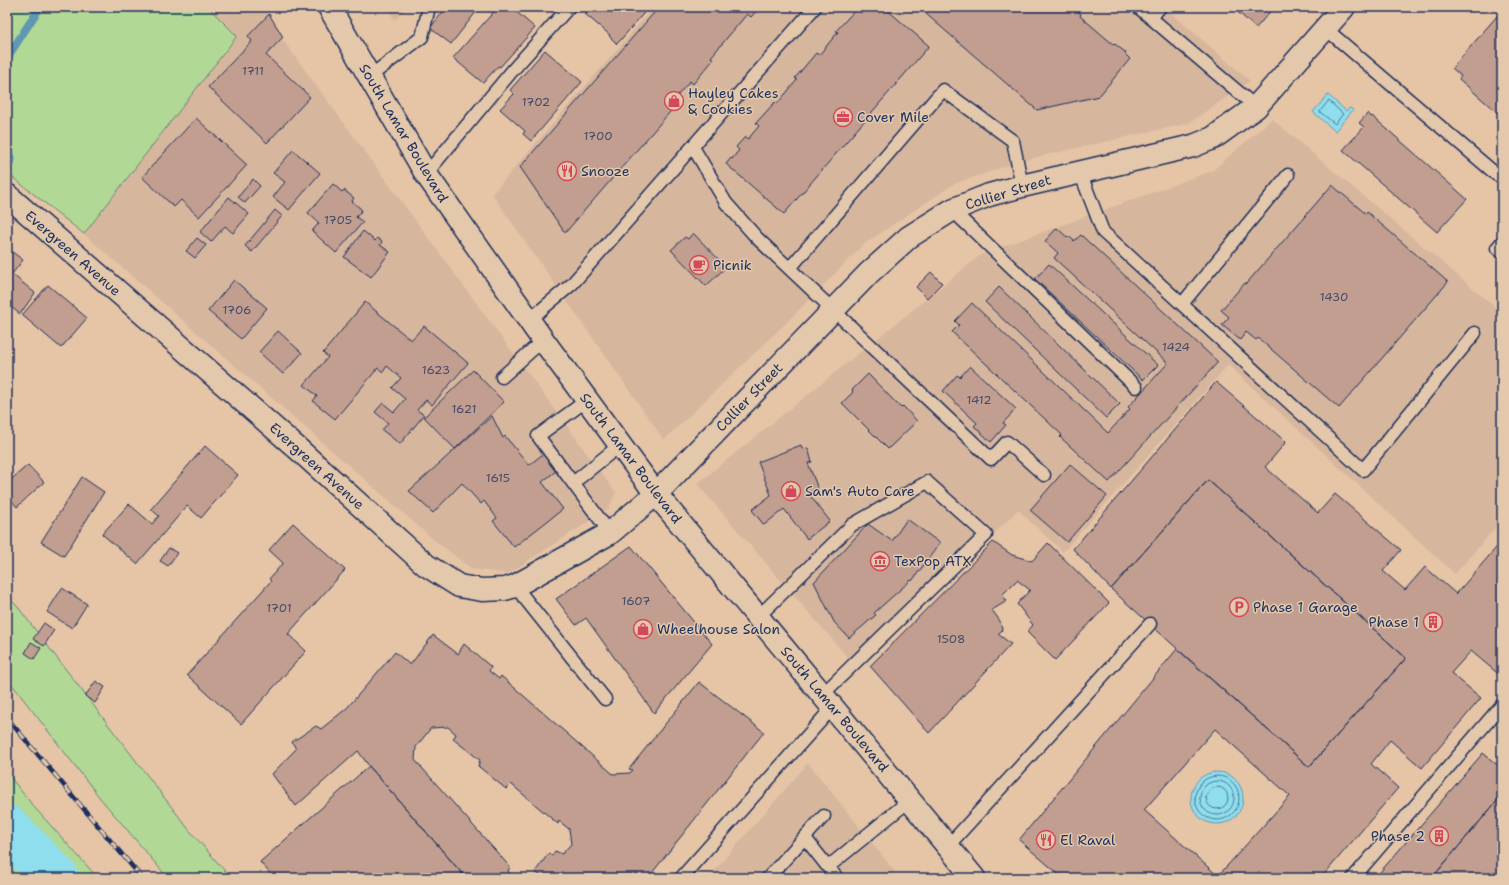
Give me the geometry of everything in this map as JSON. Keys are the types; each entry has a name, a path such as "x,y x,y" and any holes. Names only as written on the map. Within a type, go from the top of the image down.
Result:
{"street":[{"name":"South Lamar Boulevard","path":"328,7 426,174 543,340 656,494 974,878"},
{"name":"Collier Street","path":"656,494 832,310 869,273 909,237 952,210 990,195 1080,172 1193,146 1213,138 1256,107 1344,7"},
{"name":"Evergreen Avenue","path":"7,195 297,448 426,565 459,586 482,590 504,589 515,586 610,532 656,494"}],"lane":[{"path":"369,77 422,37 429,7"},
{"path":"426,174 512,71 569,7"},
{"path":"529,320 572,284 815,7"},
{"path":"1138,7 1256,107"},
{"path":"1151,18 1160,7"},
{"path":"1326,29 1497,175"},
{"path":"790,268 943,90 1013,141 1022,186"},
{"path":"693,147 726,203 757,238 790,268 832,310 992,459 1007,442 1044,475"},
{"path":"1080,172 1103,232 1363,470 1475,333"},
{"path":"1182,304 1288,175"},
{"path":"952,210 1136,387"},
{"path":"1502,242 1497,248 1502,252"},
{"path":"502,377 543,340"},
{"path":"587,400 538,436 610,532"},
{"path":"573,484 620,445"},
{"path":"681,878 828,701 986,535 927,482 852,525 758,617"},
{"path":"515,586 605,699"},
{"path":"948,846 1150,624"},
{"path":"1353,878 1502,705"},
{"path":"828,868 910,800"},
{"path":"768,878 824,816"},
{"path":"805,838 837,878"}],"shaded area":[{"path":"208,7 265,7 274,28 616,493 608,509 508,574 472,569 433,539 84,234 237,36"},
{"path":"387,7 407,7 395,20"},
{"path":"654,7 1164,7 1250,81 1189,123 1024,160 954,184 864,244 787,322 664,440 492,194"},
{"path":"1272,119 1502,313 1502,520 1455,574 1228,365 1063,552 1018,510 857,668 697,484 982,254 1212,171"},
{"path":"808,763 900,878 708,878"}],"green space":[{"path":"7,7 208,7 237,36 84,234 7,173"},
{"path":"7,596 17,606 190,831 231,878 168,878 100,798 7,678"},
{"path":"7,773 34,807 98,878 7,878"}],"water":[{"path":"1328,95 1346,111 1350,108 1353,110 1335,131 1313,112"},
{"path":"1212,772 1222,772 1232,776 1239,783 1243,793 1243,803 1239,813 1232,820 1222,824 1212,824 1202,820 1195,813 1191,803 1191,793 1195,783 1202,776"}],"building":[{"path":"442,7 480,7 451,44 430,28 445,9"},
{"path":"498,7 511,7 535,28 500,67 498,66 483,83 453,58"},
{"path":"591,7 649,7 617,44 609,36 610,35 585,14"},
{"path":"659,7 760,7 751,17 747,14 711,57 714,59 693,84 690,81 672,102 676,105 565,233 520,167"},
{"path":"861,7 884,7 929,46 784,214 726,164 739,150 736,147 745,137 748,139 759,126 756,123 775,102 777,104 797,80 795,78 816,53 819,55 838,32 836,31 856,9 858,10"},
{"path":"918,7 1074,7 1081,14 1080,16 1114,45 1115,44 1126,53 1125,54 1130,59 1099,96 1037,110"},
{"path":"1232,7 1274,7 1256,28"},
{"path":"269,14 283,37 266,55 310,97 267,143 208,87 252,41 248,36"},
{"path":"1497,16 1502,21 1502,117 1459,79 1461,76 1452,68"},
{"path":"545,50 582,82 531,141 523,134 525,131 500,109 514,94 510,90"},
{"path":"1368,113 1467,199 1437,232 1343,150 1364,127 1359,123"},
{"path":"196,118 247,165 199,217 181,200 174,207 142,177"},
{"path":"293,150 320,173 289,210 273,197 285,182 273,173"},
{"path":"253,179 260,186 245,203 238,197"},
{"path":"333,184 342,192 344,190 354,198 352,201 362,210 356,217 363,222 336,253 312,231 319,223 308,213"},
{"path":"1332,185 1366,214 1367,212 1448,282 1339,408 1258,338 1256,340 1246,332 1240,340 1222,325 1229,317 1221,310 1245,283 1246,284"},
{"path":"229,197 249,214 233,233 225,226 211,242 200,232"},
{"path":"275,210 282,216 252,252 245,246"},
{"path":"1057,228 1068,238 1069,236 1074,241 1081,235 1218,362 1109,482 1060,437 1062,435 952,332 959,325 955,321 972,303 1108,433 1130,409 1128,407 1168,363 1054,258 1058,253 1045,241"},
{"path":"363,231 375,241 377,238 382,242 380,245 390,252 371,277 344,257"},
{"path":"693,233 726,267 706,286 671,250 685,237 688,239"},
{"path":"197,238 206,245 195,258 186,251"},
{"path":"7,248 23,260 12,274 35,293 20,314 7,304"},
{"path":"1049,264 1158,365 1143,380 1035,279"},
{"path":"931,272 942,283 927,298 916,287"},
{"path":"234,280 267,308 241,339 208,311"},
{"path":"48,285 87,318 61,348 22,315"},
{"path":"999,287 1120,404 1106,418 985,302"},
{"path":"365,302 411,340 424,326 468,363 432,405 426,400 417,410 424,415 400,444 382,430 388,423 375,412 383,403 394,412 405,399 392,388 401,378 387,366 383,372 378,368 335,419 313,401 317,396 304,385 328,357 323,353"},
{"path":"278,331 302,353 283,374 259,352"},
{"path":"970,366 1016,409 1003,423 1006,425 991,442 974,426 977,423 943,391 957,375 960,377"},
{"path":"473,370 504,402 455,449 424,417"},
{"path":"868,374 901,408 903,406 917,421 888,449 842,403 853,392 852,390"},
{"name":"Phase 1","path":"1216,382 1286,442 1265,467 1318,513 1335,494 1401,550 1383,571 1405,590 1425,567 1456,594 1502,541 1502,677 1471,651 1451,673 1481,698 1422,768 1390,740 1371,764 1398,788 1321,878 1063,878 1019,840 1177,649 1309,767 1406,658 1208,480 1111,589 1073,549","holes":["1215,729 1290,796 1218,876 1144,810"]},
{"path":"492,416 503,438 505,436 529,465 548,450 561,467 542,482 563,509 514,547 493,521 497,518 484,501 481,504 462,483 433,513 409,491"},
{"name":"Sam's Auto Care","path":"801,445 802,449 808,448 812,462 808,463 818,489 808,493 830,521 807,539 784,509 764,525 752,510 771,495 758,462"},
{"path":"205,446 238,475 201,518 187,506 137,564 102,534 129,504 152,524 159,516 151,509"},
{"path":"1070,464 1107,496 1067,542 1030,510"},
{"path":"28,465 44,482 17,507 7,495 7,483"},
{"path":"82,477 104,492 64,556 41,542"},
{"name":"Phase 1 Garage","path":"1208,480 1406,658 1309,767 1111,589"},
{"name":"TexPop ATX","path":"907,519 940,543 912,581 911,580 874,613 876,615 849,638 834,622 814,582 868,524 892,541"},
{"path":"293,523 345,570 288,634 306,651 241,724 187,675 271,581 269,579 283,563 269,550"},
{"path":"993,542 1012,555 1032,561 1048,543 1109,603 1055,660 1027,632 1033,625 1017,604 1030,590 1017,580 1002,595 1007,601 992,610 1000,621 1002,630 998,634 1011,644 929,733 870,666"},
{"path":"631,546 712,644 654,713 586,618 576,625 556,599"},
{"path":"169,548 177,553 168,566 160,561"},
{"path":"62,588 87,604 72,628 47,612"},
{"path":"44,623 54,630 44,646 33,639"},
{"path":"433,635 458,654 464,644 491,667 489,671 499,679 501,676 613,774 630,773 633,770 629,769 699,682 764,732 648,878 544,878 535,872 549,853 552,856 555,851 562,854 571,844 569,829 559,821 558,824 511,784 506,789 478,766 480,760 453,739 456,734 448,727 431,728 416,747 415,760 510,867 508,871 514,878 466,878 369,766 358,751 296,806 272,774 296,749 292,742 316,726 321,729 347,708 395,652 410,665"},
{"path":"31,642 41,648 34,659 25,653"},
{"path":"96,681 105,687 95,703 85,696"},
{"name":"Phase 2","path":"1483,753 1502,769 1502,795 1432,878 1375,878"},
{"path":"369,766 466,878 274,878 260,862"},
{"path":"1502,795 1502,878 1432,878"}],"waterway":[{"path":"7,58 40,7"},
{"path":"7,141 11,161"},
{"path":"7,828 56,878"}],"railway":[{"path":"7,718 142,878"}],"place":[{"name":"Hayley Cakes & Cookies","path":"674,101"},
{"name":"Cover Mile","path":"843,117"},
{"name":"Snooze","path":"567,171"},
{"name":"Picnik","path":"699,265"},
{"name":"Sam's Auto Care","path":"791,491"},
{"name":"TexPop ATX","path":"880,561"},
{"name":"Phase 1 Garage","path":"1239,607"},
{"name":"Phase 1","path":"1433,622"},
{"name":"Wheelhouse Salon","path":"643,629"},
{"name":"Phase 2","path":"1439,836"},
{"name":"El Raval","path":"1046,840"}]}
